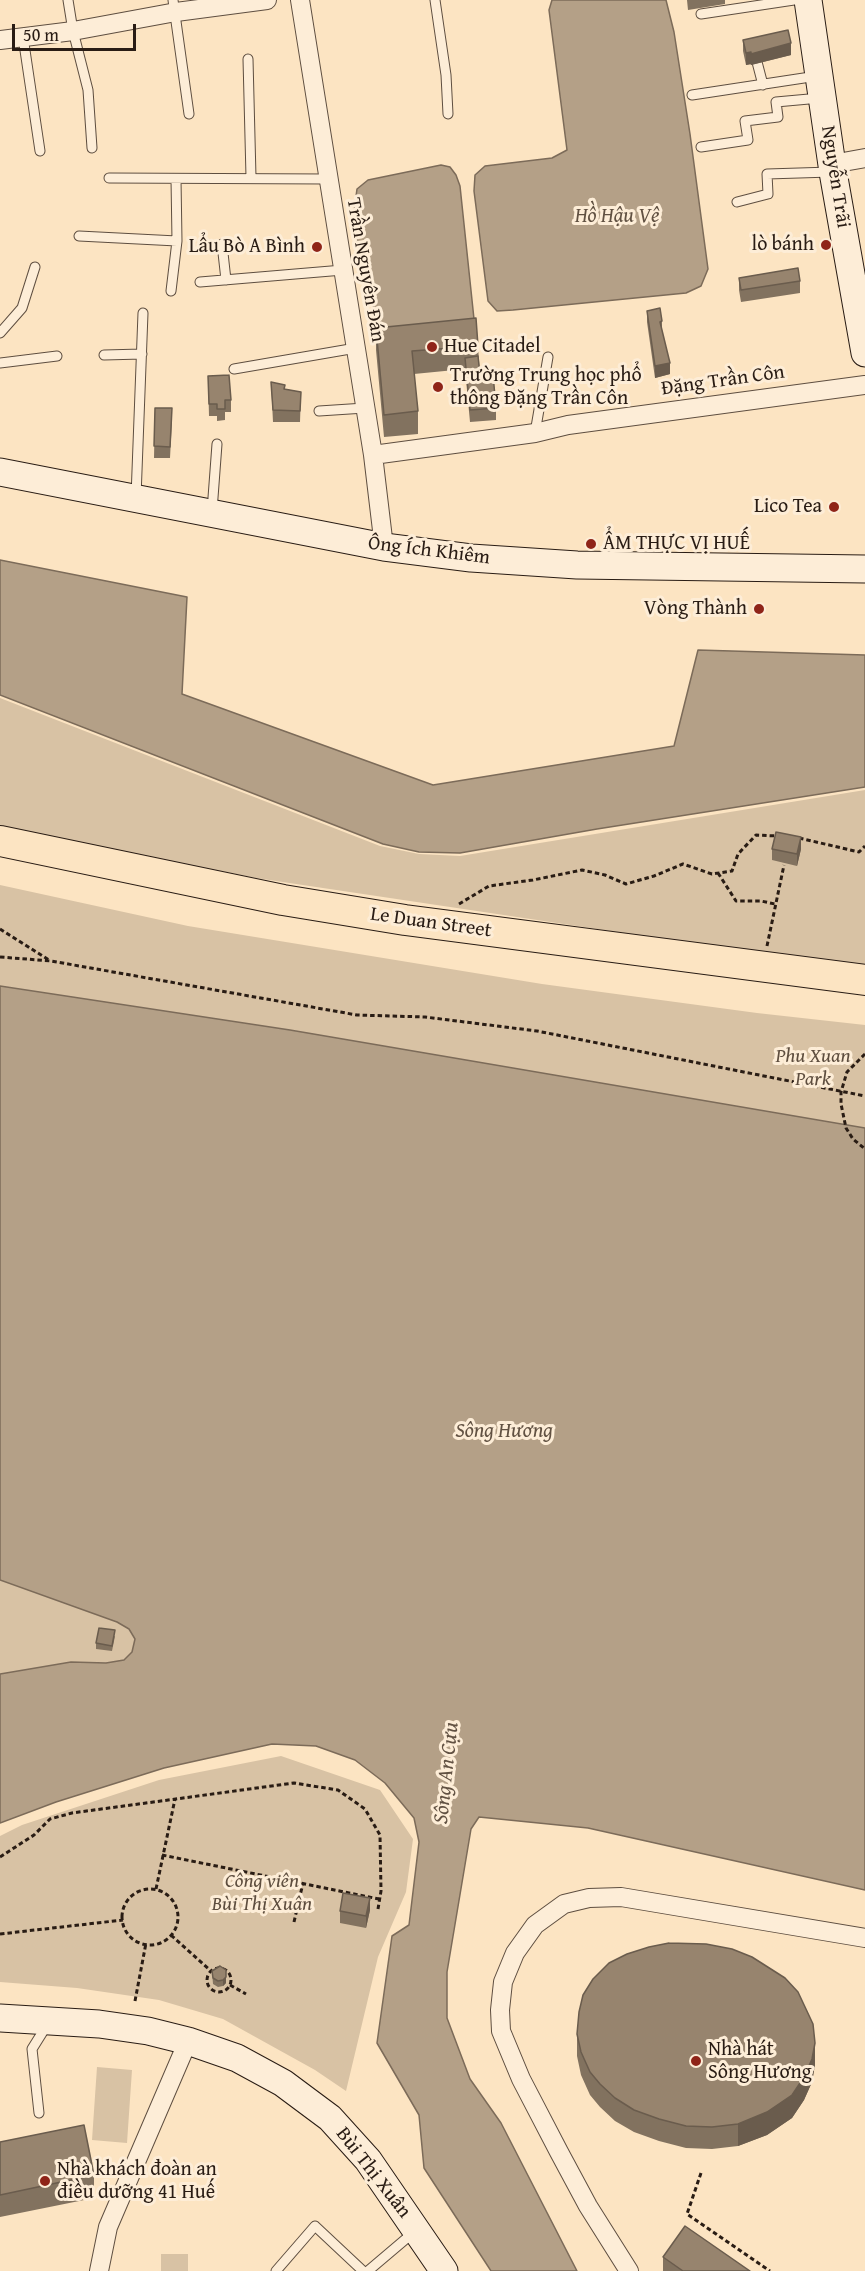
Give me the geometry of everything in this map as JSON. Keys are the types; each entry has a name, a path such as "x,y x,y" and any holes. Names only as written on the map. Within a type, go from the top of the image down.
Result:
{"main road":[{"name":"Nguyễn Trãi","path":"808,0 832,168 865,353"},
{"name":"Ông Ích Khiêm","path":"0,472 384,547 471,558 577,565 865,569"},
{"name":"Le Duan Street","path":"0,841 283,900 405,920 865,980"},
{"name":"Le Duan Street","path":"0,859 309,921 618,966 865,997"},
{"name":"Bùi Thị Xuân","path":"0,2018 109,2025 148,2031 188,2041 237,2058 283,2083 330,2118 368,2160 444,2271"},
{"name":"Bùi Thị Xuân","path":"0,2034 49,2022"}],"street":[{"path":"0,40 73,31 174,6 267,0"},
{"name":"Trần Nguyên Đán","path":"300,0 373,455 384,547"},
{"path":"832,168 865,158"},
{"name":"Đặng Trần Côn","path":"373,455 535,434 568,425 865,385"},
{"path":"629,2271 588,2206 559,2152 521,2079 501,2031 500,2010 503,1982 515,1953 535,1924 564,1904 589,1898 621,1898 865,1938"},
{"path":"99,2271 108,2227 188,2041"}],"lane":[{"path":"68,0 73,31 88,90 92,148"},
{"path":"435,0 446,75 448,114"},
{"path":"701,14 794,0"},
{"path":"174,6 189,114"},
{"path":"22,37 40,151"},
{"path":"248,59 250,177"},
{"path":"757,62 763,85"},
{"path":"692,95 763,85 820,87"},
{"path":"701,147 748,140 745,121 778,117 776,102 820,87"},
{"path":"737,202 768,194 767,174 832,168"},
{"path":"110,177 327,179"},
{"path":"171,291 177,242 176,179"},
{"path":"79,236 177,242"},
{"path":"222,244 226,280"},
{"path":"0,333 22,308 35,267"},
{"path":"200,282 343,270"},
{"path":"136,500 143,313"},
{"path":"234,369 356,348"},
{"path":"104,355 141,354"},
{"path":"0,363 57,356"},
{"path":"535,434 548,357"},
{"path":"319,411 365,408"},
{"path":"212,515 217,444"},
{"path":"39,2113 32,2049 49,2022"},
{"path":"276,2271 315,2226 363,2271"},
{"path":"368,2271 417,2229"}],"path":[{"path":"456,906 489,885 533,880 582,870 605,875 626,884 683,864 712,874 732,871 738,854 756,835 786,837"},
{"path":"796,838 859,852 865,846"},
{"path":"765,956 784,866"},
{"path":"718,873 736,901 761,901 775,904"},
{"path":"0,929 51,961"},
{"path":"0,957 51,961 357,1015 425,1017 537,1031 865,1095"},
{"path":"865,1054 847,1072 841,1092 846,1128 853,1140 865,1149"},
{"path":"0,1857 34,1835 50,1819 72,1813 294,1783 339,1790 364,1809 380,1835 378,1909"},
{"path":"156,1890 175,1799"},
{"path":"162,1855 379,1899"},
{"path":"294,1922 303,1883"},
{"path":"156,1890 164,1892 175,1905 178,1914 177,1923 171,1935 160,1942 146,1943 133,1938 126,1931 123,1920 125,1904 138,1891 156,1890"},
{"path":"0,1934 123,1920"},
{"path":"171,1935 211,1971"},
{"path":"135,2001 146,1943"},
{"path":"220,1968 227,1971 230,1985 221,1992 213,1990 207,1980 211,1971 220,1968"},
{"path":"230,1985 246,1994"},
{"path":"701,2173 687,2214 770,2271"}],"green space":[{"path":"0,698 380,846 419,854 460,856 865,790 865,969 256,878 0,827"},
{"name":"Phu Xuan Park","path":"0,885 188,926 542,984 865,1025 865,1128 290,1030 0,986"},
{"path":"0,1580 117,1622 129,1629 135,1639 132,1652 125,1660 106,1663 71,1662 0,1674"},
{"name":"Công viên Bùi Thị Xuân","path":"281,1756 380,1790 413,1839 406,1892 378,1957 346,2091 315,2070 223,2019 159,2000 77,1988 0,1982 0,1836 22,1825 159,1780"},
{"path":"97,2067 132,2070 127,2143 92,2140"},
{"path":"161,2254 188,2254 188,2271 161,2271"}],"water":[{"name":"Hồ Hậu Vệ","path":"552,0 666,0 674,32 690,134 708,269 701,286 686,293 513,310 497,311 488,301 474,191 475,175 485,166 552,158 567,150 549,10"},
{"path":"441,165 450,167 460,186 474,319 383,332 375,313 358,247 354,211 357,189 368,180"},
{"path":"0,560 187,597 182,694 433,785 674,746 698,650 865,655 865,787 460,853 419,852 383,844 0,695"},
{"name":"Sông Hương","path":"0,986 290,1030 865,1128 865,1890 588,1828 479,1817 471,1829 447,1972 447,2018 470,2079 501,2123 577,2271 491,2271 424,2168 419,2115 377,2043 392,1936 409,1925 419,1842 414,1818 385,1783 355,1760 316,1746 272,1744 164,1768 56,1802 0,1823 0,1674 71,1662 106,1663 124,1660 132,1652 135,1639 129,1629 117,1622 0,1580"}],"building":[{"path":"788,30 791,43 751,54 751,52 746,53 743,40"},
{"path":"798,268 800,281 741,290 739,278"},
{"path":"660,308 662,321 660,322 670,363 655,366 647,311"},
{"path":"476,318 478,346 412,351 418,411 384,415 376,328"},
{"path":"478,356 480,375 493,374 496,408 470,410 465,358"},
{"path":"229,375 231,400 225,400 225,409 217,409 217,404 209,404 208,376"},
{"path":"271,382 285,385 284,389 301,392 300,411 273,410"},
{"path":"155,408 172,408 170,447 154,446"},
{"path":"776,832 801,837 797,854 772,849"},
{"path":"99,1628 115,1630 112,1646 96,1643"},
{"path":"343,1893 370,1898 366,1916 340,1911"},
{"name":"Nhà hát Sông Hương","path":"669,1943 706,1944 732,1949 752,1957 785,1978 798,1992 813,2024 815,2043 812,2059 792,2095 767,2112 738,2124 712,2127 686,2126 634,2110 615,2098 590,2072 581,2052 577,2034 583,1995 593,1979 609,1963 627,1954"},
{"path":"220,1966 226,1970 226,1977 218,1981 213,1978 212,1971"},
{"path":"84,2125 94,2175 0,2195 0,2142"},
{"path":"685,2226 750,2271 683,2271 663,2257"}],"place":[{"name":"lò bánh","path":"826,245"},
{"name":"Lẩu Bò A Bình","path":"317,247"},
{"name":"Hue Citadel","path":"432,347"},
{"name":"Trường Trung học phổ thông Đặng Trần Côn","path":"438,387"},
{"name":"Lico Tea","path":"834,507"},
{"name":"ẨM THỰC VỊ HUẾ","path":"591,544"},
{"name":"Vòng Thành","path":"759,609"},
{"name":"Nhà hát Sông Hương","path":"696,2061"},
{"name":"Nhà khách đoàn an điều dưỡng 41 Huế","path":"45,2181"}],"water label":[{"name":"Sông An Cựu","path":"447,1773"}]}
